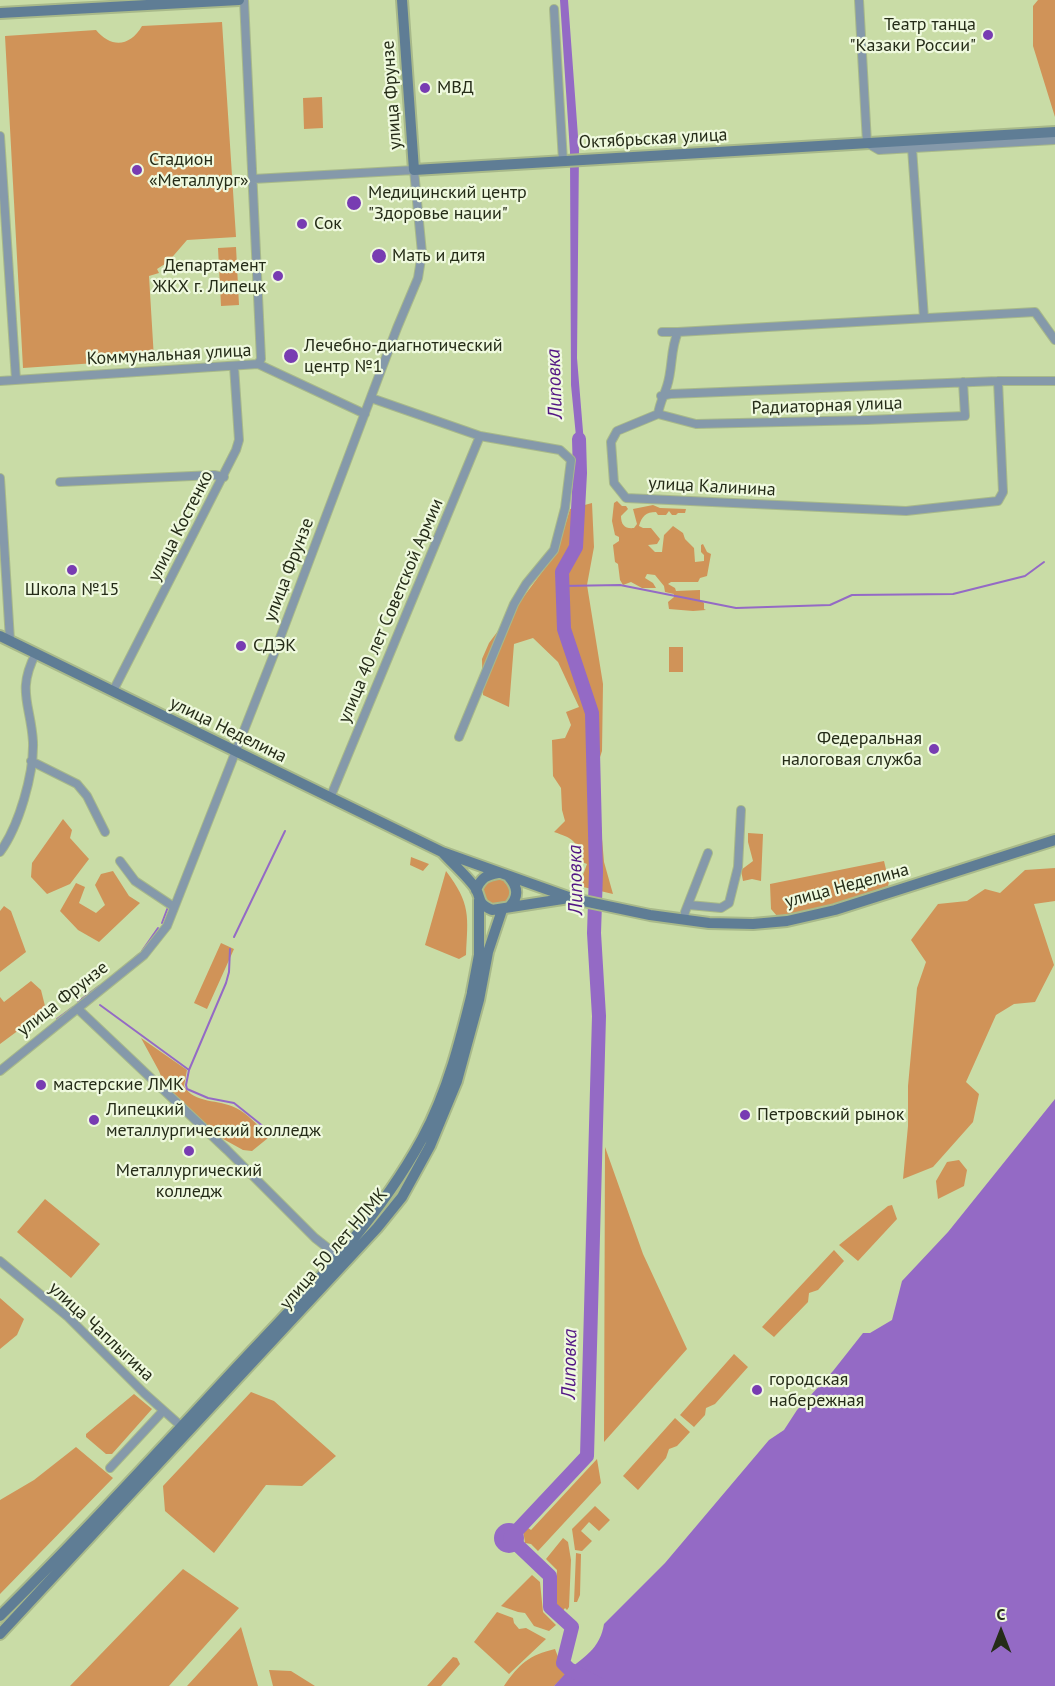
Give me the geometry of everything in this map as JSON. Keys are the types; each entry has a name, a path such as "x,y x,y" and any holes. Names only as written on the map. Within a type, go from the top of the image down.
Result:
{"main road":[{"path":"0,13 239,0"},
{"name":"улица Фрунзе","path":"402,0 414,170"},
{"name":"Октябрьская улица","path":"414,170 1055,132"},
{"name":"улица Неделина","path":"5,638 442,852 573,898 614,907 709,923 753,924 799,919 835,910 1055,840"},
{"path":"442,852 478,895 484,906 492,910 573,898"},
{"path":"478,895 481,879 485,876 504,875 514,883 516,889 516,897 505,908"},
{"name":"улица 50 лет НЛМК","path":"0,1616 182,1426 338,1256 388,1195 436,1110 458,1049 477,968 480,938 478,895"},
{"name":"улица 50 лет НЛМК","path":"0,1634 377,1228 402,1197 430,1146 457,1081 479,1000 488,952 505,908"},
{"path":"181,1441 185,1433 182,1426"}],"street":[{"path":"244,0 261,359 258,364"},
{"path":"859,0 867,143 879,150 1055,140"},
{"path":"554,9 565,161"},
{"path":"0,136 16,380"},
{"path":"912,148 924,318"},
{"name":"Октябрьская улица","path":"253,179 414,170"},
{"name":"улица Фрунзе","path":"0,1071 144,956 167,926 418,278 422,253 414,170"},
{"path":"662,332 1035,312 1055,340"},
{"path":"658,414 661,396 667,387 674,340 678,332"},
{"name":"Коммунальная улица","path":"0,381 258,364 365,414"},
{"name":"улица Костенко","path":"113,691 236,450 239,440 234,366"},
{"name":"улица Калинина","path":"658,414 617,432 611,442 614,483 626,498 906,511 998,501 1003,492 998,381"},
{"name":"Радиаторная улица","path":"661,396 963,382 1055,381"},
{"name":"Радиаторная улица","path":"658,414 696,424 965,416 963,382"},
{"path":"371,398 480,436 560,450 571,460 565,508 554,550 526,584 514,604 459,737"},
{"name":"улица 40 лет Советской Армии","path":"330,798 480,436"},
{"path":"60,482 214,475 224,477"},
{"path":"0,478 5,638"},
{"path":"0,852 17,819 31,761 33,741 25,687 27,669 36,653"},
{"path":"31,761 77,784 87,796 105,832"},
{"path":"688,905 720,908 729,903 738,867 741,810"},
{"path":"684,920 708,853"},
{"path":"120,861 135,881 174,907"},
{"path":"78,1009 227,1150 315,1238 338,1256"},
{"name":"улица Чаплыгина","path":"0,1261 68,1317 163,1411 182,1426"},
{"path":"110,1468 163,1411"}],"shaded area":[{"path":"560,0 568,0 579,150 577,358 585,456 578,457 571,385 570,152"},
{"path":"1038,0 1055,0 1055,117 1033,46 1033,6"},
{"path":"222,22 236,237 187,240 168,262 157,269 159,273 149,276 154,359 23,368 5,36 96,30 108,40 120,43 132,38 142,26"},
{"path":"322,97 323,128 304,129 303,98"},
{"path":"236,247 239,305 221,306 218,248"},
{"path":"617,501 628,509 621,519 624,526 628,528 634,528 637,524 633,509 653,505 660,508 686,509 685,513 676,515 672,515 669,511 666,515 658,515 656,512 647,514 639,526 651,528 660,539 657,544 648,545 655,552 662,552 664,535 673,526 683,533 685,539 694,548 695,562 704,561 704,555 701,552 703,544 707,552 711,554 707,576 700,578 698,582 668,584 676,591 700,590 700,600 704,603 706,610 669,609 668,602 674,594 665,592 664,586 655,575 647,574 645,578 656,588 642,588 631,582 623,585 618,564 615,562 613,545 619,541 612,521 614,503"},
{"path":"592,503 594,547 587,585 603,684 602,751 588,794 591,823 601,827 604,862 613,894 579,886 587,864 579,861 578,849 573,841 554,832 565,821 561,788 553,776 552,740 565,738 571,725 566,712 579,707 558,662 533,638 514,644 509,707 483,695 482,659 489,643 557,552 570,509"},
{"path":"669,647 683,647 683,672 669,672"},
{"path":"63,819 72,830 70,838 89,859 70,884 47,894 31,877 32,863"},
{"path":"748,833 763,834 761,881 752,879 743,881 741,870 753,861"},
{"path":"411,857 429,864 423,871 410,865"},
{"path":"884,861 888,886 820,909 777,916 771,909 770,884"},
{"path":"1055,868 1055,901 1034,904 1054,965 1035,1002 1014,1004 996,1015 966,1082 979,1094 973,1122 933,1167 903,1179 908,1126 908,1086 917,988 926,962 911,940 938,904 967,901 985,889 1000,893 1025,870"},
{"path":"113,871 129,896 140,903 99,942 78,930 60,911 76,883 85,887 79,903 96,913 105,905 95,885 101,874"},
{"path":"446,871 460,893 466,911 466,955 459,959 425,945"},
{"path":"491,878 506,878 513,895 504,906 488,904 486,900 483,893 484,887"},
{"path":"4,906 11,911 26,952 0,972 0,911"},
{"path":"221,943 234,949 207,1009 194,1003"},
{"path":"31,981 41,990 46,1010 0,1044 0,997 4,1002"},
{"path":"141,1038 187,1070 184,1086 188,1092 194,1096 240,1110 266,1133 268,1138 252,1151 243,1150 216,1135 166,1089"},
{"path":"1055,1099 1055,1686 554,1686 592,1649 600,1639 604,1624 665,1563 769,1440 784,1430 797,1410 833,1371 863,1333 870,1333 892,1320 902,1281 948,1232"},
{"path":"605,1147 643,1254 687,1349 604,1442"},
{"path":"959,1160 967,1170 964,1186 938,1199 936,1181 947,1162"},
{"path":"45,1199 100,1244 71,1278 17,1232"},
{"path":"892,1205 897,1219 858,1261 839,1245 888,1206"},
{"path":"834,1250 844,1261 818,1290 809,1293 808,1302 774,1337 762,1327"},
{"path":"0,1298 24,1319 17,1335 0,1349"},
{"path":"734,1354 748,1367 715,1404 706,1408 705,1415 694,1427 680,1415"},
{"path":"251,1392 274,1401 336,1456 302,1486 266,1485 214,1553 165,1511 163,1486"},
{"path":"134,1394 152,1409 112,1454 106,1454 86,1437 86,1434"},
{"path":"675,1418 690,1432 677,1446 669,1449 666,1458 638,1490 623,1476"},
{"path":"76,1447 113,1478 0,1594 0,1500 34,1480"},
{"path":"597,1459 601,1483 538,1551 531,1544 525,1543 523,1529 525,1526 531,1530"},
{"path":"595,1506 610,1520 599,1531 589,1522 581,1531 592,1541 582,1551 575,1550 572,1529"},
{"path":"509,1523 520,1527 524,1538 520,1549 509,1553 498,1549 494,1538 498,1527"},
{"path":"563,1538 568,1542 571,1560 569,1607 562,1612 555,1604 557,1570 546,1559"},
{"path":"576,1553 581,1554 580,1595 577,1602 574,1602"},
{"path":"183,1569 239,1608 169,1686 70,1686"},
{"path":"532,1575 540,1582 543,1612 556,1625 549,1631 534,1626 525,1613 501,1606"},
{"path":"497,1612 513,1618 519,1629 526,1628 546,1639 509,1674 474,1642"},
{"path":"241,1627 258,1686 187,1686"},
{"path":"555,1649 565,1675 554,1686 504,1686 525,1662 538,1654"},
{"path":"453,1657 457,1658 460,1664 441,1686 427,1686"},
{"path":"269,1670 291,1671 315,1686 273,1686"}],"waterway":[{"name":"Липовка","path":"579,439 580,473 576,547 562,572 564,629 592,713 596,872 594,933 599,1016 587,1456 510,1538 550,1576 550,1607 572,1627 563,1663 569,1669 602,1686"},
{"path":"562,586 620,585 736,608 830,605 852,595 953,594 1025,576 1044,562"},
{"path":"234,937 285,831"},
{"path":"162,923 168,907"},
{"path":"142,951 158,928"},
{"path":"230,949 226,983 189,1070 186,1085 187,1089 208,1098 234,1103 269,1131"},
{"path":"132,960 139,954"},
{"path":"78,1002 99,986"},
{"path":"100,1005 189,1070"},
{"path":"57,1019 73,1007"}],"place":[{"name":"Театр танца \"Казаки России\"","path":"988,35"},
{"name":"МВД","path":"425,88"},
{"name":"Стадион «Металлург»","path":"137,170"},
{"name":"Медицинский центр \"Здоровье нации\"","path":"354,203"},
{"name":"Сок","path":"302,224"},
{"name":"Мать и дитя","path":"379,256"},
{"name":"Департамент ЖКХ г. Липецк","path":"278,276"},
{"name":"Лечебно-диагнотический центр №1","path":"291,356"},
{"name":"Школа №15","path":"72,570"},
{"name":"СДЭК","path":"241,646"},
{"name":"Федеральная налоговая служба","path":"934,749"},
{"name":"мастерские ЛМК","path":"41,1085"},
{"name":"Петровский рынок","path":"745,1115"},
{"name":"Липецкий металлургический колледж","path":"94,1120"},
{"name":"Металлургический колледж","path":"189,1151"},
{"name":"городская набережная","path":"757,1390"}]}
